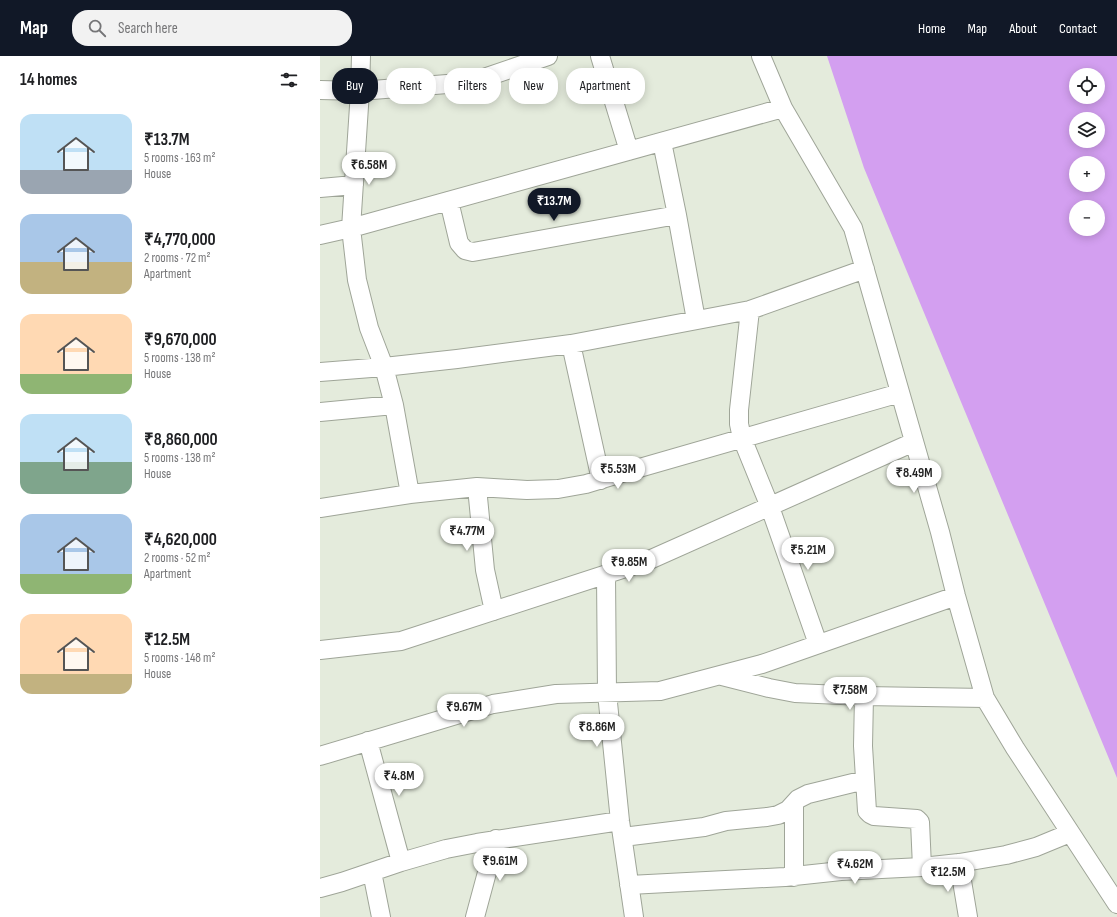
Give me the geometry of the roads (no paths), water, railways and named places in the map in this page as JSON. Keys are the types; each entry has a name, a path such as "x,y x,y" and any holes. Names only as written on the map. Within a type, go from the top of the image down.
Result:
{"street":[{"path":"361,56 361,68"},
{"path":"378,90 472,82 548,56"},
{"path":"600,56 629,151"},
{"path":"761,56 783,108 853,228 940,532 956,596 985,698 1015,748 1117,904"},
{"path":"320,90 332,90"},
{"path":"359,104 351,228 357,280 369,328 384,367 394,405 410,494"},
{"path":"320,235 450,201 783,108"},
{"path":"662,142 696,320"},
{"path":"320,188 354,185"},
{"path":"450,201 459,243 465,250 473,252 677,215"},
{"path":"320,372 457,359 571,344 750,310 865,269"},
{"path":"750,310 739,410 739,424 742,438 770,507 818,644"},
{"path":"571,344 601,480"},
{"path":"320,508 410,494 477,486 527,490 558,489 586,484 900,393"},
{"path":"320,412 394,405"},
{"path":"320,650 401,641 648,562 914,442"},
{"path":"477,486 484,570 494,611"},
{"path":"606,575 606,693 621,829 634,917"},
{"path":"320,756 492,704 556,694 660,691 762,664 956,596"},
{"path":"721,675 769,688 795,693 985,698"},
{"path":"864,696 863,746 867,811 874,816 917,819 920,822 922,868"},
{"path":"368,741 401,862"},
{"path":"320,888 446,849 496,840 621,829 704,827 726,821 778,815 788,810 798,799 808,794 865,780"},
{"path":"794,805 794,876"},
{"path":"629,885 794,876 841,871 922,868 1006,855 1036,847 1070,833"},
{"path":"475,917 496,840"},
{"path":"959,863 968,917"},
{"path":"372,872 381,917"}]}
